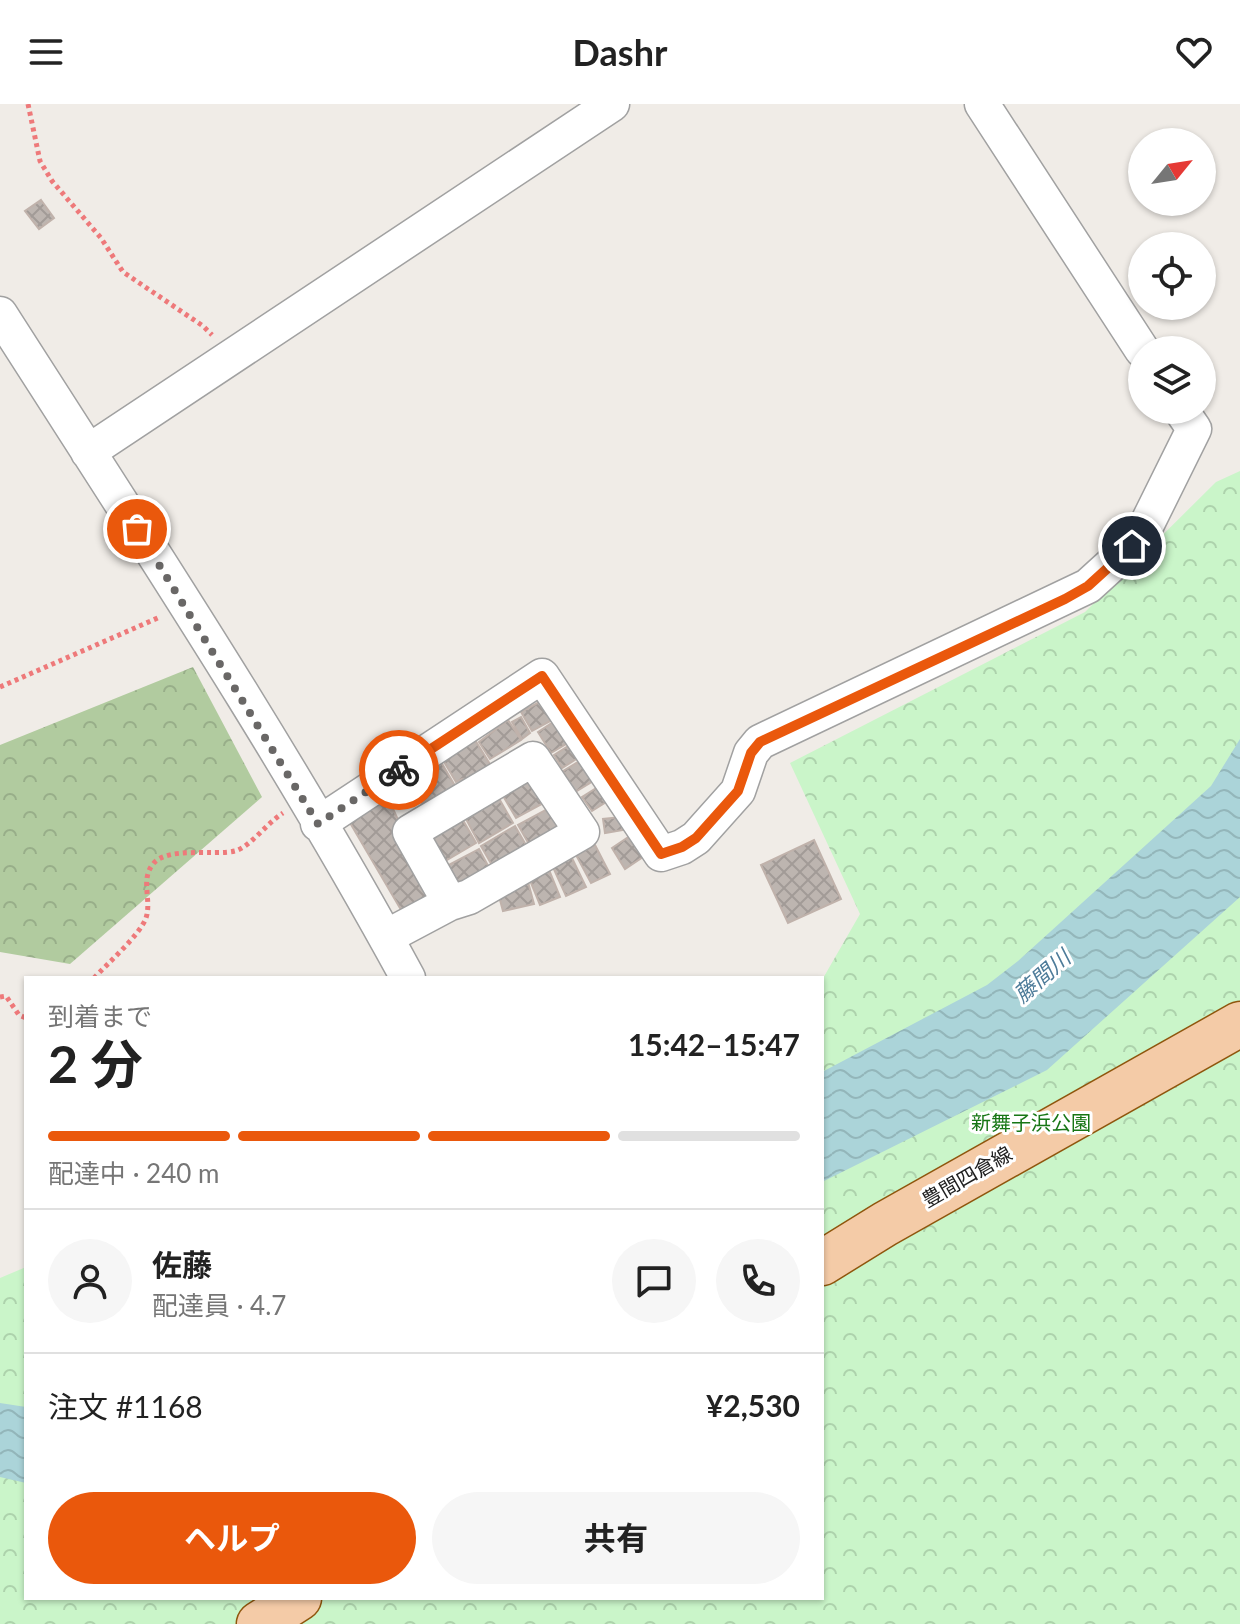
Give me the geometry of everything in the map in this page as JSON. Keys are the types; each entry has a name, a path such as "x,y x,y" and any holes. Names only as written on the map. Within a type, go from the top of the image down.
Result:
{"main road":[{"name":"豊間四倉線","path":"824,1262 885,1224 1240,1024"},
{"path":"259,1624 296,1600"}],"street":[{"path":"88,452 612,104"},
{"path":"982,104 1133,336"},
{"path":"0,314 186,605 407,976"},
{"path":"311,812 542,676 661,854 682,847 696,838 738,791 751,753 760,742 1088,586 1132,546 1145,528 1194,429 1191,424"},
{"path":"386,937 450,903 469,897 582,832 533,759 410,832 450,903"}],"path":[{"path":"28,104 40,161 52,181 101,238 123,272 135,283 203,326 232,356"},
{"path":"0,687 186,605"},
{"path":"96,976 141,927 147,915 146,875 153,863 163,855 236,851 247,846 268,822 311,812"},
{"path":"0,997 6,996 19,1015 24,1017"}],"green space":[{"name":"新舞子浜公園","path":"1240,471 1240,1624 0,1624 0,1278 24,1268 24,1600 824,1600 824,977 860,914 790,763 1085,612 1216,482"},
{"path":"193,667 262,797 70,964 0,952 0,745"}],"water":[{"name":"藤間川","path":"1240,739 1240,897 1047,1070 824,1181 824,1071 987,985 1018,961 1211,786"},
{"path":"0,1403 24,1407 24,1483 0,1477"}],"building":[{"path":"41,200 54,218 39,229 25,211"},
{"path":"541,701 552,720 532,731 521,712"},
{"path":"521,717 530,733 522,739 512,722"},
{"path":"508,720 521,740 490,759 479,742"},
{"path":"555,721 568,743 551,753 538,732"},
{"path":"475,740 493,769 466,786 462,779 456,782 443,760"},
{"path":"570,745 578,758 562,768 554,755"},
{"path":"583,759 595,780 575,792 563,771"},
{"path":"441,762 458,791 436,804 432,797 422,803 409,782"},
{"path":"534,773 549,800 516,818 502,794"},
{"path":"601,785 611,799 592,811 582,797"},
{"path":"497,795 513,823 479,843 466,819 482,810 480,805"},
{"path":"388,798 434,898 404,915 349,821"},
{"path":"553,806 568,832 530,846 518,825"},
{"path":"460,815 476,843 442,863 428,839"},
{"path":"621,817 623,830 605,833 603,819"},
{"path":"515,826 530,852 493,867 481,846"},
{"path":"633,834 646,855 625,869 612,848"},
{"path":"814,840 841,899 788,923 761,865"},
{"path":"595,845 610,874 591,883 576,855"},
{"path":"479,849 493,875 457,888 445,867"},
{"path":"571,856 586,887 566,896 552,865"},
{"path":"547,865 560,897 540,905 527,873"},
{"path":"528,882 534,904 503,911 497,889"}],"way so far":[{"path":"137,529 318,824 399,770"}],"route":[{"path":"399,770 542,676 661,854 696,838 738,791 751,753 760,742 1065,599 1088,586 1132,546"}]}
